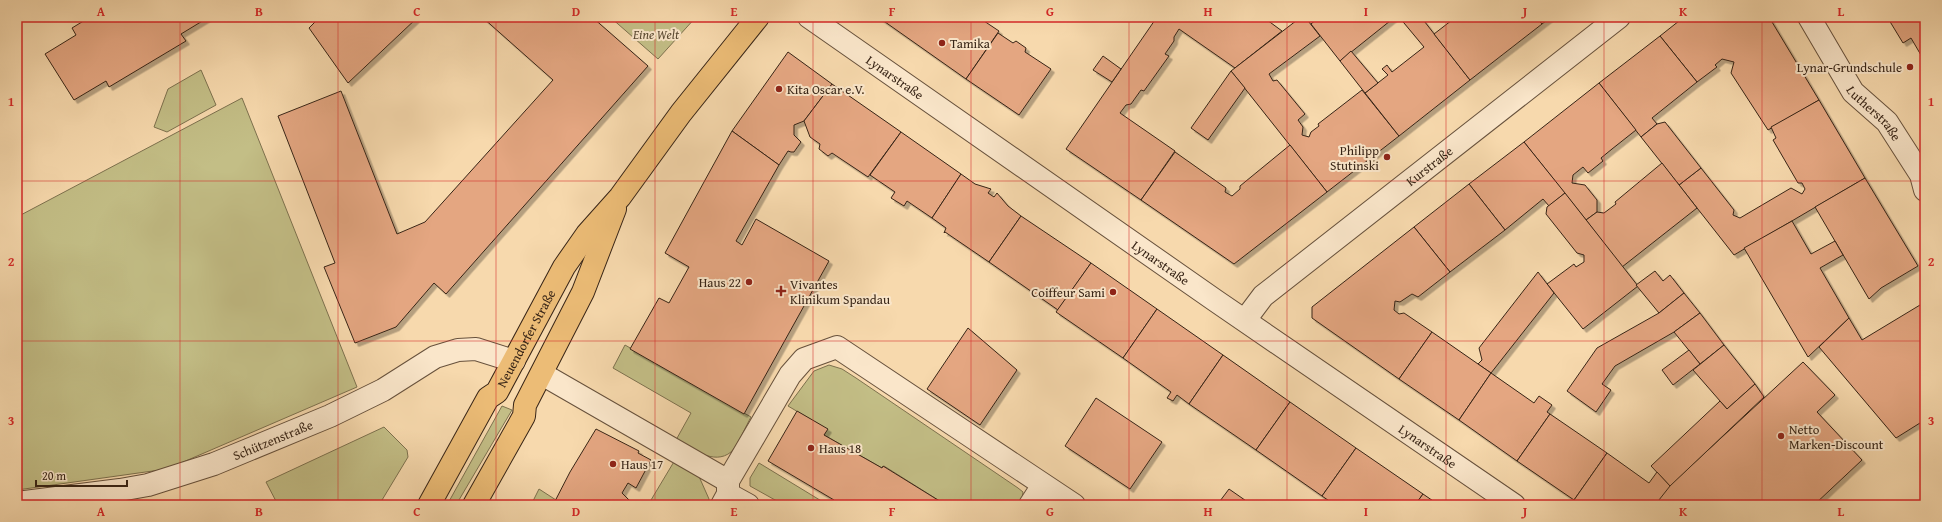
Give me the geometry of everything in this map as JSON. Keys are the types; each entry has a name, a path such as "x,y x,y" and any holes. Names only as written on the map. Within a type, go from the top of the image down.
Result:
{"main road":[{"name":"Neuendorfer Straße","path":"429,505 488,398 497,392 564,267 587,234 620,197 681,113 758,17"},
{"name":"Neuendorfer Straße","path":"474,505 524,416 525,405 583,292 620,197"},
{"path":"514,360 542,374"}],"street":[{"name":"Lynarstraße","path":"809,17 1514,505"},
{"name":"Kurstraße","path":"1245,320 1263,296 1619,17"},
{"name":"Lutherstraße","path":"1809,17 1853,92 1887,122 1921,175 1925,190"},
{"path":"726,493 790,374 804,359 837,347 1074,505"},
{"name":"Schützenstraße","path":"17,503 141,486 214,464 330,416 383,390 434,357 458,350 476,349 514,360"},
{"path":"542,374 726,493 748,505"},
{"path":"1030,505 1042,485"}],"green space":[{"name":"Eine Welt","path":"610,17 696,17 658,59"},
{"path":"201,70 216,105 167,132 154,127 168,89"},
{"path":"242,98 357,387 167,469 17,490 17,217"},
{"path":"625,345 751,417 733,450 724,456 710,456 696,451 676,440 691,413 613,368"},
{"path":"829,365 842,369 856,378 1018,488 1023,492 1021,505 946,505 884,466 882,468 824,435 827,429 788,406 814,371"},
{"path":"502,406 512,410 456,505 447,505"},
{"path":"384,427 407,450 408,457 379,505 278,505 266,482"},
{"path":"675,460 697,472 709,499 708,505 648,505"},
{"path":"759,463 828,505 784,505 750,486 750,478"},
{"path":"539,489 556,500 553,505 531,505"}],"building":[{"path":"90,17 209,17 181,34 186,41 109,87 106,81 74,100 45,54 76,35 72,28"},
{"path":"320,17 418,17 348,83 309,28"},
{"path":"482,17 592,17 648,66 446,294 434,283 396,327 355,343 324,267 335,263 278,116 341,91 397,234 425,222 553,80"},
{"path":"878,17 978,17 999,31 966,79"},
{"path":"1157,17 1263,17 1282,31 1235,68 1179,29 1174,37 1174,41 1165,54 1169,56 1144,91 1141,90 1131,104 1126,105 1120,113 1175,151 1141,200 1066,149"},
{"path":"1301,17 1305,17 1320,36 1269,74 1273,81 1277,80 1305,114 1298,120 1303,127 1302,135 1309,137 1311,132 1319,126 1318,124 1362,90 1399,136 1327,192 1231,71"},
{"path":"1319,17 1395,17 1340,61 1311,24"},
{"path":"1399,17 1421,17 1470,80 1399,136 1365,93 1388,75 1382,69 1387,65 1392,72 1424,47"},
{"path":"1456,17 1536,17 1542,24 1470,80 1434,34"},
{"path":"1536,17 1551,17 1542,24"},
{"path":"1684,17 1769,17 1819,100 1768,130 1731,73 1734,62 1722,59 1715,65 1717,67 1697,82 1660,36"},
{"path":"1894,17 1925,17 1925,62 1911,38 1903,43 1889,20"},
{"path":"998,33 1013,43 1016,41 1026,48 1025,52 1051,69 1019,115 966,79"},
{"path":"1660,36 1697,82 1652,118 1657,124 1641,137 1599,83"},
{"path":"1351,51 1378,83 1365,93 1340,61"},
{"path":"788,52 832,84 804,121 794,125 794,135 801,142 794,152 788,151 779,165 732,131"},
{"path":"1103,56 1121,69 1112,82 1093,70"},
{"path":"1231,71 1245,88 1208,140 1191,128"},
{"path":"1599,83 1636,130 1601,158 1603,161 1588,173 1583,167 1573,175 1572,183 1585,185 1597,200 1597,212 1586,220 1524,142"},
{"path":"832,84 901,132 868,177 832,153 828,156 819,149 820,144 810,137 804,121"},
{"path":"1819,100 1865,178 1734,255 1679,185 1701,168 1734,210 1733,215 1740,218 1791,188 1802,194 1805,189 1802,183 1798,183 1773,140 1776,138 1771,127"},
{"path":"1665,122 1701,168 1679,185 1641,137 1657,124"},
{"name":"Haus 22","path":"732,131 779,165 736,241 742,245 756,219 829,261 744,414 630,349 659,298 669,303 689,267 665,253"},
{"path":"901,132 961,174 932,218 907,201 904,206 891,198 895,192 870,175"},
{"path":"1524,142 1565,193 1549,206 1543,199 1505,230 1469,184"},
{"path":"1290,145 1327,192 1234,264 1141,200 1175,152 1226,188 1225,192 1232,196 1240,189 1240,186"},
{"path":"1662,163 1697,208 1622,267 1586,220 1597,212 1604,213 1616,204 1615,202"},
{"path":"961,174 975,184 991,189 988,193 994,197 997,193 1008,206 1021,216 989,262 945,232 944,233 946,228 932,218"},
{"path":"1865,178 1918,266 1881,288 1869,299 1815,207"},
{"path":"1469,184 1505,230 1450,272 1414,227"},
{"path":"1565,193 1638,286 1583,329 1547,284 1574,264 1576,267 1584,262 1584,255 1577,253 1546,214 1547,207"},
{"path":"1021,216 1091,263 1058,310 989,262"},
{"path":"1792,221 1811,254 1835,241 1843,255 1820,268 1849,318 1808,357 1744,248"},
{"path":"1414,227 1450,272 1418,297 1412,294 1400,302 1395,301 1394,310 1399,314 1404,313 1432,332 1399,379 1312,318 1312,307"},
{"path":"1091,263 1157,309 1123,358 1056,312"},
{"path":"1655,271 1663,281 1670,275 1684,293 1659,313 1636,285"},
{"path":"1538,272 1554,293 1491,373 1478,364 1482,360 1479,348"},
{"path":"1684,293 1700,313 1674,332 1615,366 1602,384 1611,390 1596,412 1567,391 1597,348 1659,313"},
{"path":"1925,302 1925,431 1920,423 1896,438 1819,347 1849,318 1862,340"},
{"path":"1157,309 1223,355 1189,404 1177,395 1173,401 1167,398 1171,392 1123,358"},
{"path":"1700,313 1724,345 1700,364 1674,332"},
{"path":"968,328 1017,370 980,425 927,389"},
{"path":"1432,332 1491,373 1459,420 1399,379"},
{"path":"1724,345 1755,384 1727,409 1693,370"},
{"path":"1689,350 1700,364 1673,385 1662,370"},
{"path":"1223,355 1290,402 1256,450 1189,404"},
{"name":"Netto Marken-Discount","path":"1803,362 1835,395 1817,412 1862,460 1814,505 1655,505 1666,489"},
{"path":"1491,373 1534,403 1539,396 1552,405 1547,412 1550,414 1517,461 1459,420"},
{"path":"1755,384 1764,397 1670,486 1651,466 1720,401 1727,409"},
{"path":"1096,398 1162,442 1130,489 1065,446"},
{"path":"1290,402 1356,448 1322,496 1256,450"},
{"name":"Haus 18","path":"797,411 828,429 824,435 882,468 883,466 946,505 831,505 834,500 768,461"},
{"path":"1550,414 1607,453 1574,500 1517,461"},
{"name":"Haus 17","path":"596,429 639,451 638,453 651,460 636,488 628,483 622,493 629,500 626,505 553,505 570,472"},
{"path":"1356,448 1423,494 1415,505 1335,505 1322,496"},
{"path":"1607,453 1649,483 1657,472 1670,486 1655,505 1581,505 1574,500"},
{"path":"1229,489 1252,505 1217,505"},
{"path":"1423,494 1439,505 1415,505"}],"place":[{"name":"Tamika","path":"942,43"},
{"name":"Lynar-Grundschule","path":"1910,67"},
{"name":"Kita Oscar e.V.","path":"779,89"},
{"name":"Philipp Stutinski","path":"1387,157"},
{"name":"Haus 22","path":"749,282"},
{"name":"Vivantes Klinikum Spandau","path":"781,291"},
{"name":"Coiffeur Sami","path":"1113,292"},
{"name":"Netto Marken-Discount","path":"1781,436"},
{"name":"Haus 18","path":"811,448"},
{"name":"Haus 17","path":"613,464"}]}
